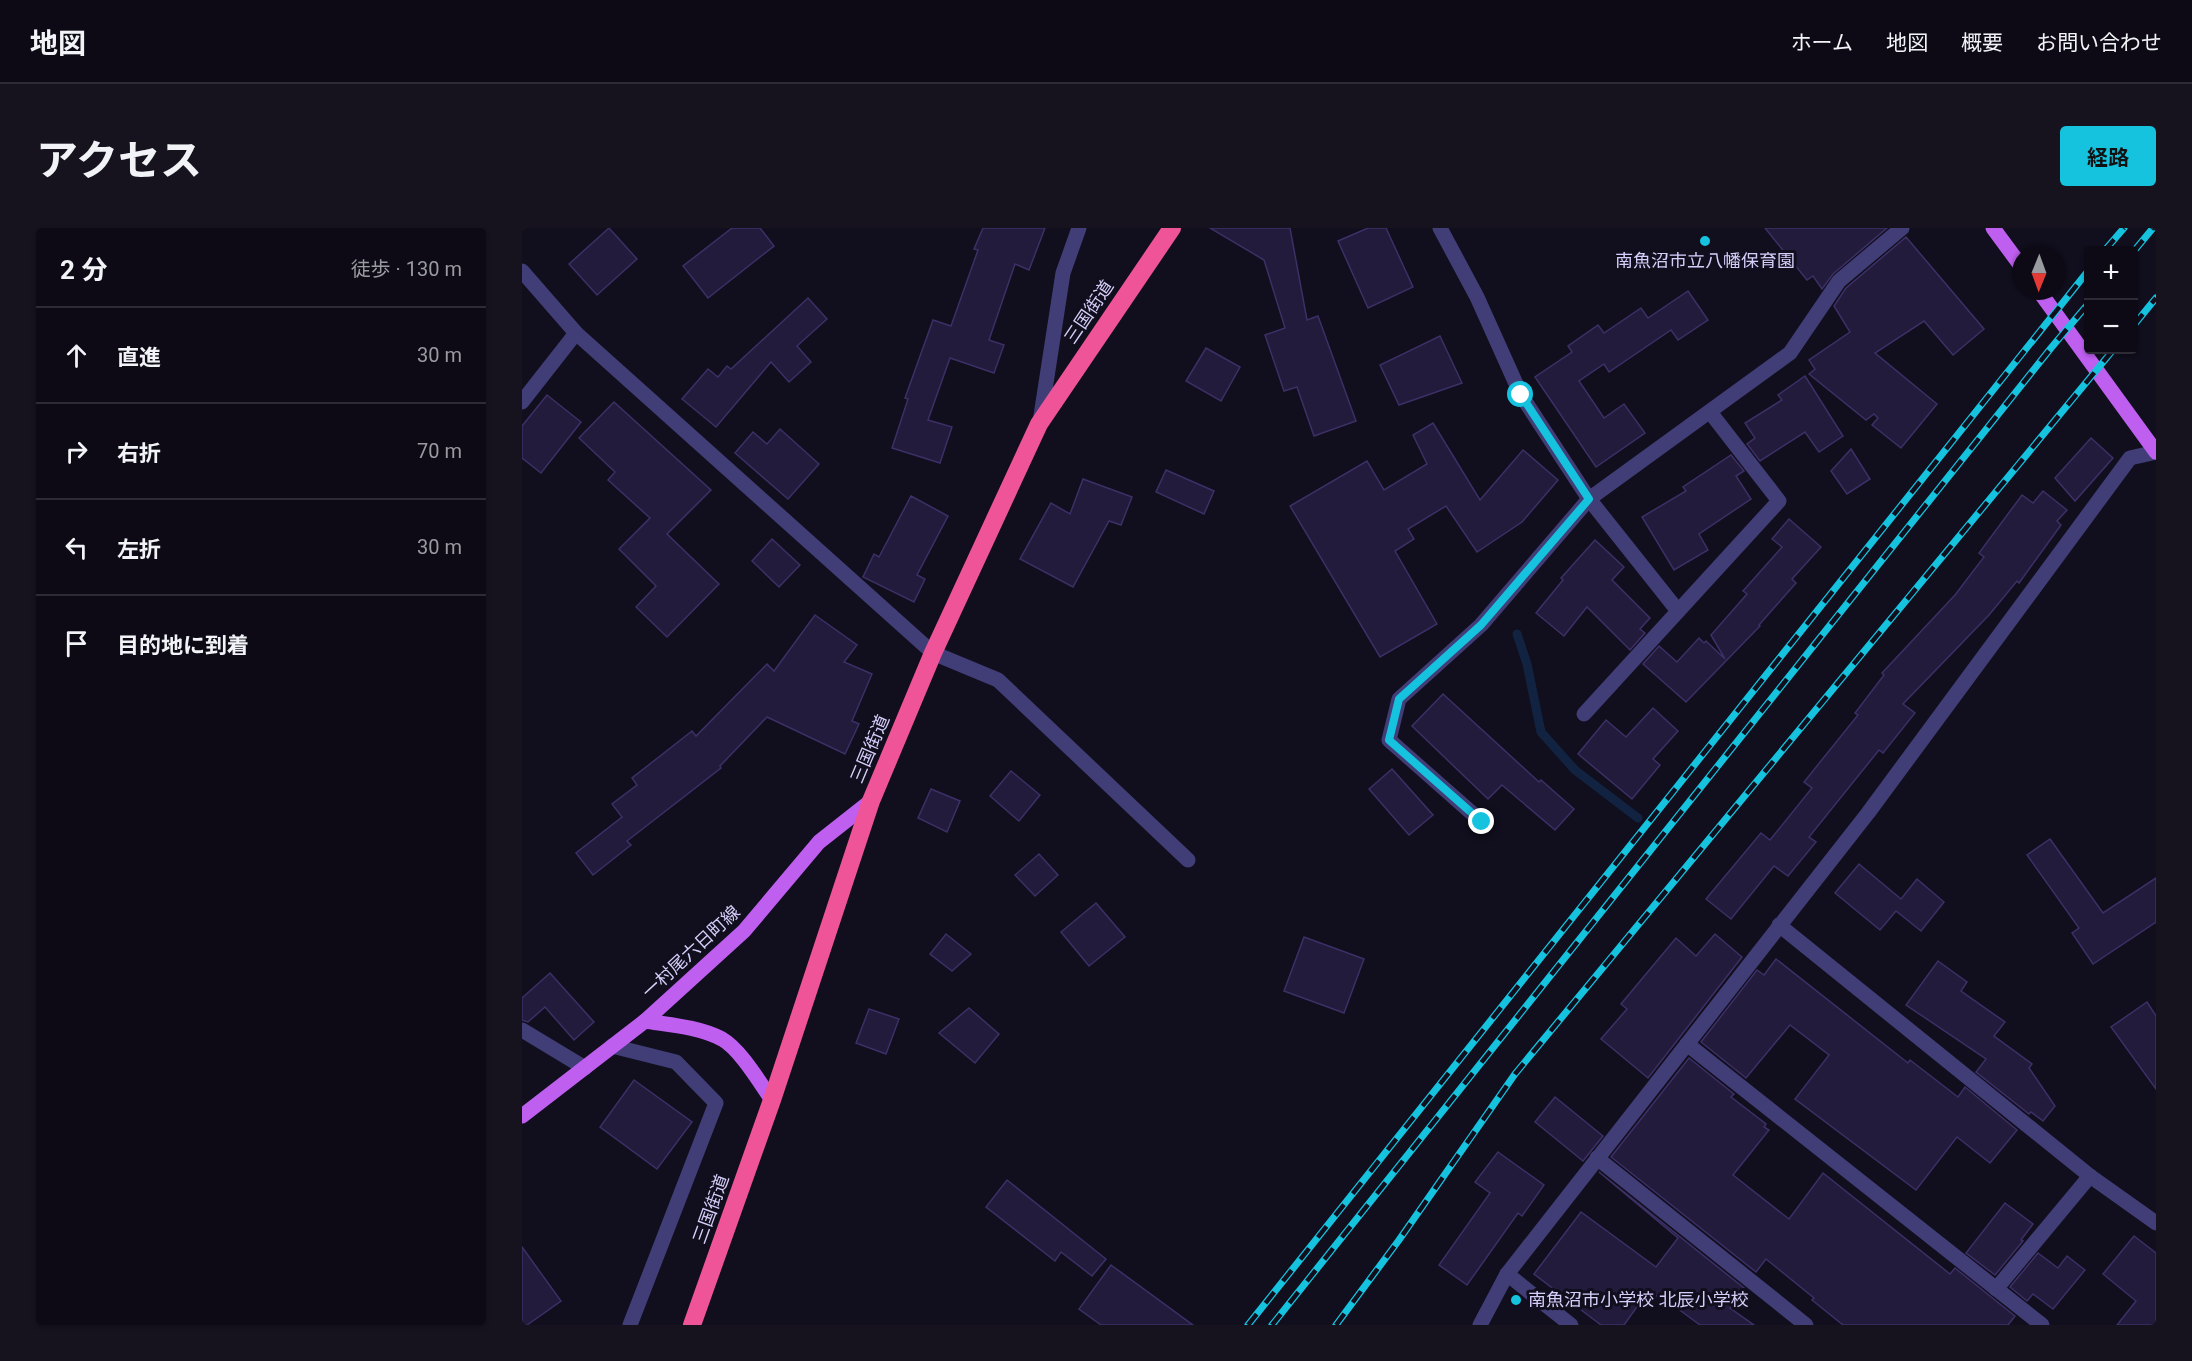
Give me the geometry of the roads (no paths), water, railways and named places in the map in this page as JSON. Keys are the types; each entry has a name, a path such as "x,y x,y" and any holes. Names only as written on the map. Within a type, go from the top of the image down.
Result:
{"highway":[{"name":"三国街道","path":"692,1325 772,1100 871,801 933,653 1039,424 1172,228"}],"main road":[{"path":"1994,228 2012,253"},
{"path":"2046,300 2156,452"},
{"name":"一村尾六日町線","path":"522,1116 645,1021 744,931 819,842 871,801"},
{"path":"645,1021 690,1028 723,1040 748,1065 772,1100"}],"street":[{"path":"1039,424 1063,273 1078,228"},
{"path":"1440,228 1477,297 1521,395 1589,499 1678,610"},
{"path":"1482,822 1389,740 1399,699 1481,625 1589,499 1790,353 1839,281 1902,228"},
{"path":"522,271 576,333 933,653 999,680 1188,861"},
{"path":"522,402 576,333"},
{"path":"1584,714 1779,501 1710,412"},
{"path":"1480,1325 1507,1274 1868,813 2130,458 2156,452"},
{"path":"1779,925 2090,1176 2156,1223"},
{"path":"522,1030 585,1068"},
{"path":"1687,1044 1996,1289 2035,1323"},
{"path":"612,1046 676,1062 717,1103 630,1325"},
{"path":"1597,1158 1806,1325"},
{"path":"1996,1289 2090,1176"},
{"path":"1507,1274 1571,1325"}],"waterway":[{"path":"1517,634 1527,664 1541,732 1575,770 1638,818"}],"railway":[{"path":"2108,246 2124,228"},
{"path":"2138,246 2153,228"},
{"path":"1248,1325 2084,276"},
{"path":"2138,320 2156,298"},
{"path":"1272,1325 2084,309"},
{"path":"1336,1325 1399,1240 1515,1074 2110,354"}],"place":[{"name":"南魚沼市立八幡保育園","path":"1705,241"},
{"name":"南魚沼市小学校 北辰小学校","path":"1516,1300"}]}
